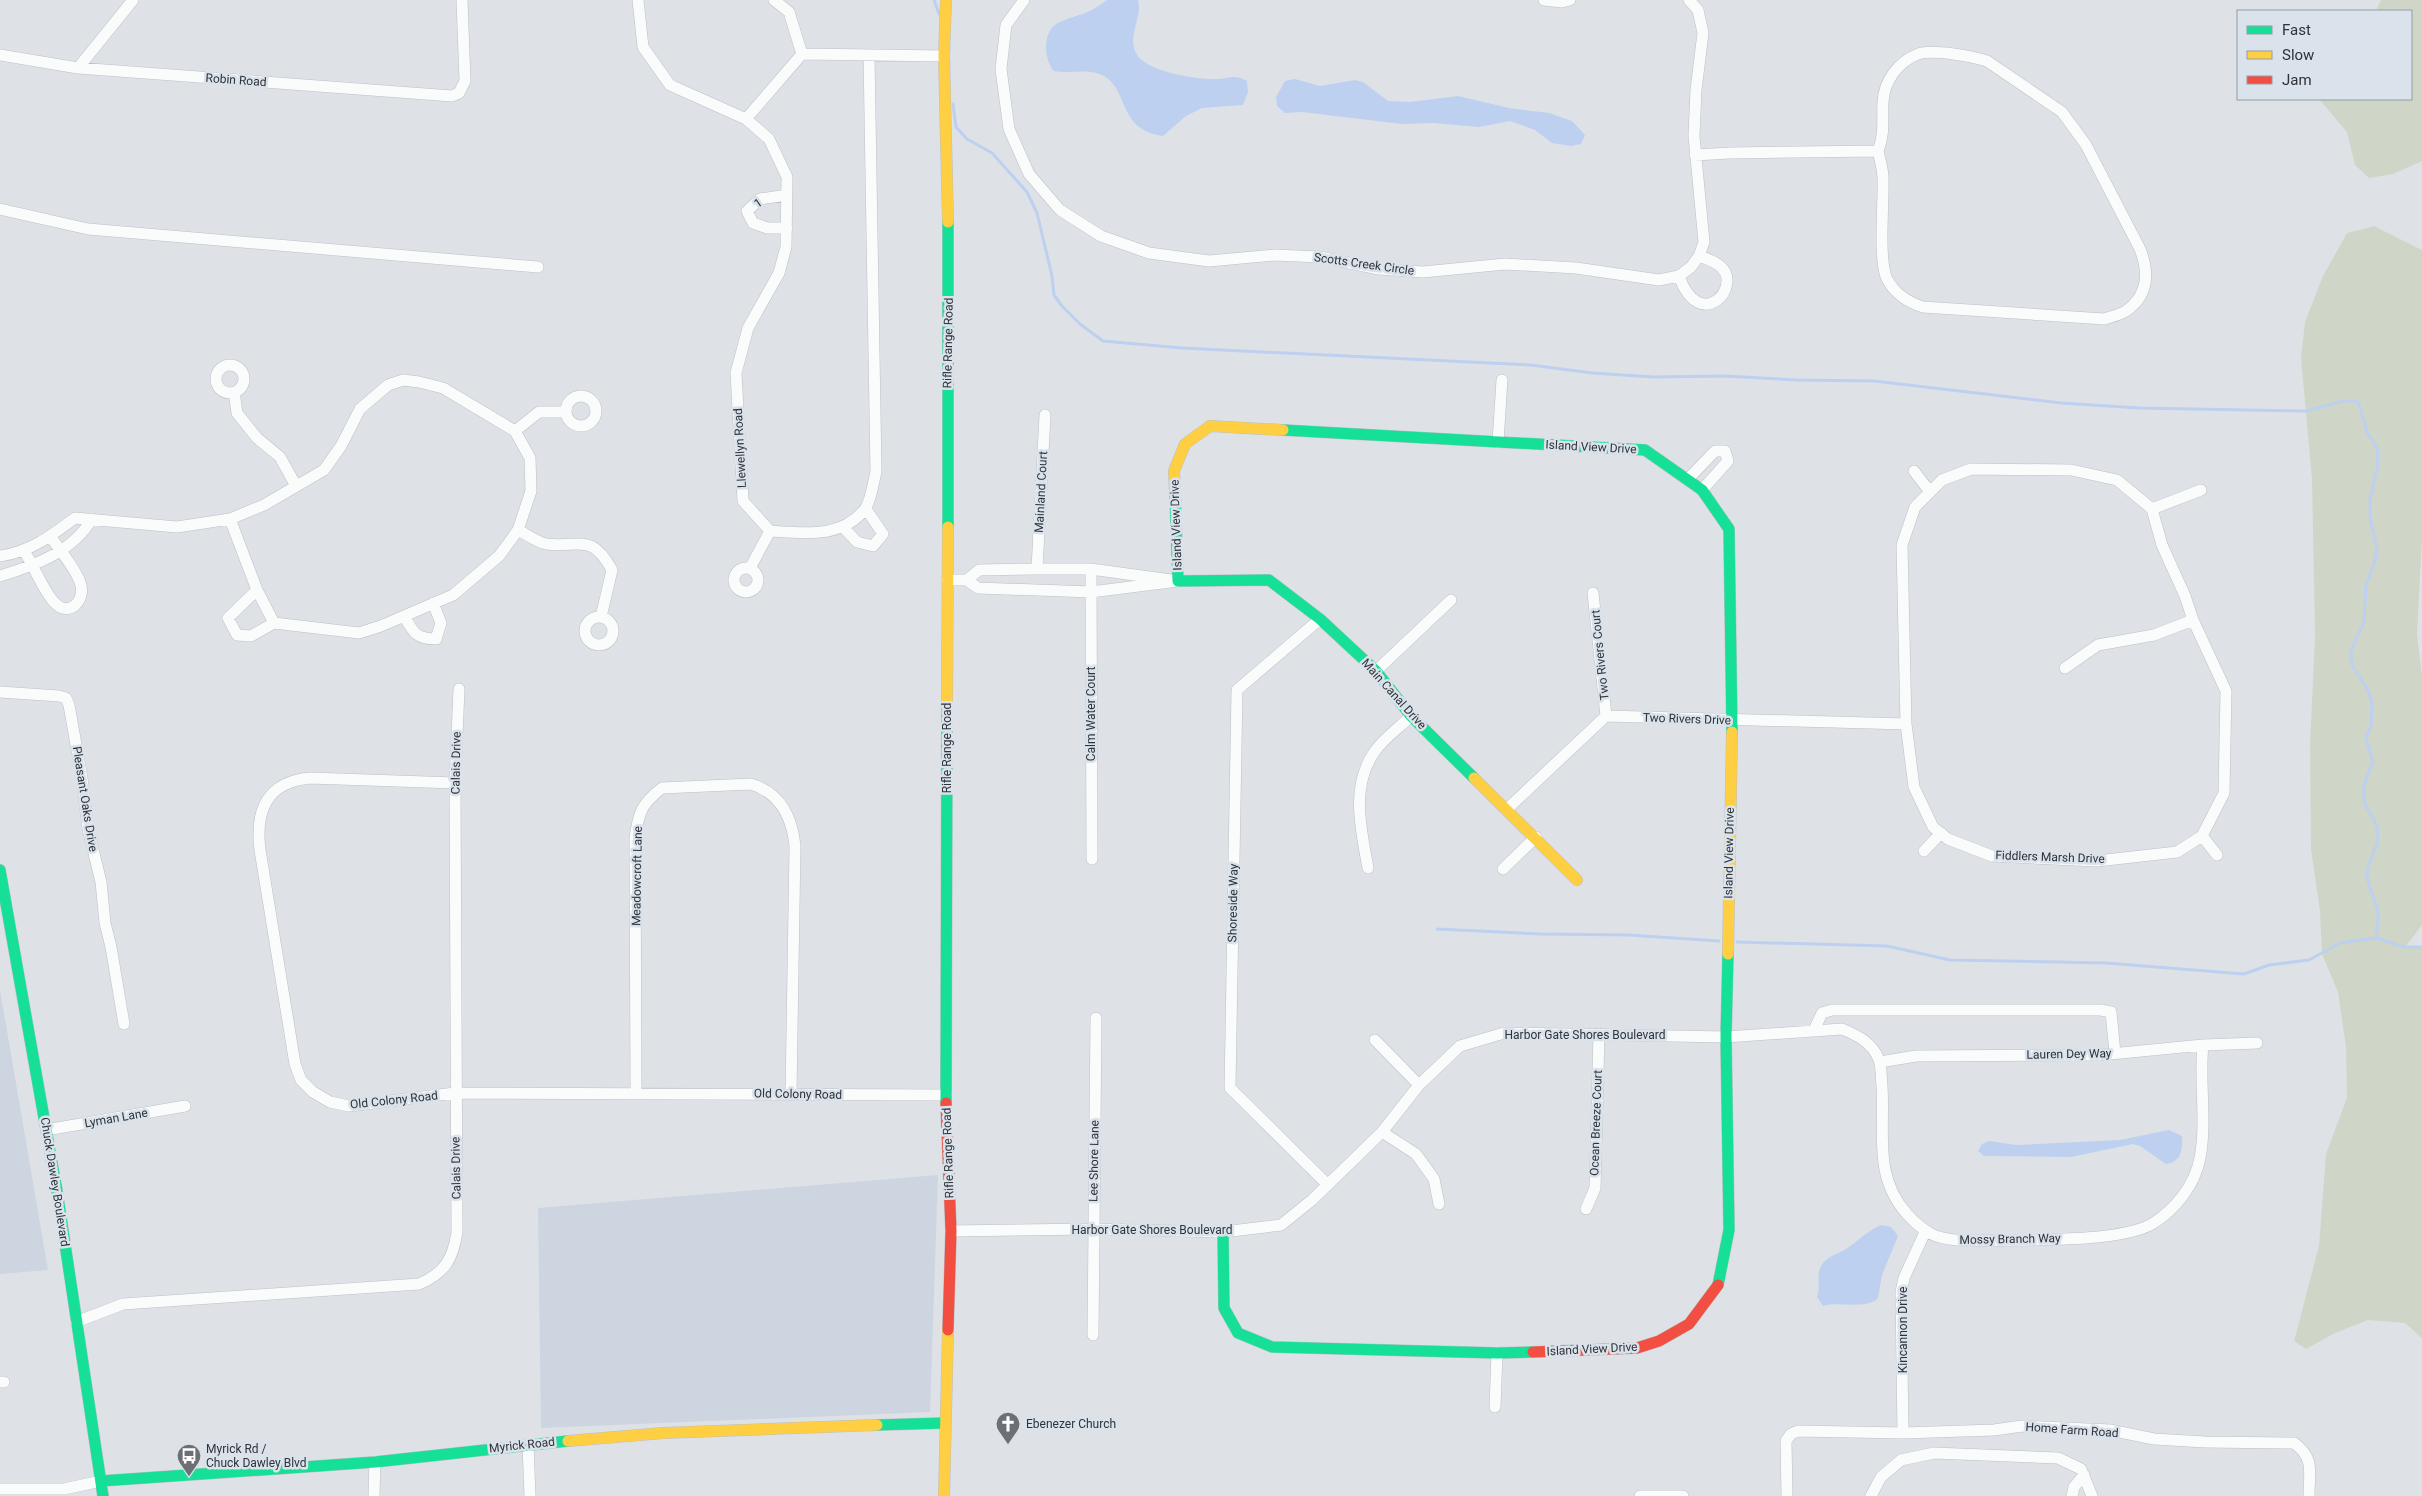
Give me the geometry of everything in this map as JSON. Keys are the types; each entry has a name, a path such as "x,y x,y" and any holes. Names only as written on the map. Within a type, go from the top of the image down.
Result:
{"street":[{"path":"78,68 133,0"},
{"name":"Robin Road","path":"0,55 78,68 449,96 459,93 465,81 462,0"},
{"name":"Llewellyn Road","path":"638,0 644,47 670,84 746,119 769,139 787,177 786,247 779,273 748,328 736,373 743,501 770,531"},
{"path":"774,0 789,12 802,54"},
{"name":"Rifle Range Road","path":"944,1496 951,1231 946,1095 949,255 944,56 946,0"},
{"name":"Scotts Creek Circle","path":"1024,0 1006,25 1001,69 1009,129 1029,174 1060,210 1101,236 1149,253 1209,261 1275,254 1320,257 1379,268 1423,272 1505,264 1576,268 1659,280 1679,276"},
{"path":"1544,0 1562,2 1570,0"},
{"path":"1689,0 1698,10 1703,32 1696,90 1694,155 1704,242 1700,256 1691,267 1679,276 1686,293 1692,300 1702,304 1710,304 1720,299 1727,284 1724,271 1714,261 1700,256"},
{"path":"1931,53 1986,61 2062,112 2071,123 2086,145 2140,249 2147,266 2143,290 2125,312 2104,319 1923,307 1910,303 1895,292 1886,278 1883,175 1878,151 1883,140 1883,101 1886,83 1904,63 1918,54 1931,53"},
{"path":"746,119 802,54"},
{"path":"802,54 944,56"},
{"path":"750,568 770,531 803,533 839,530 843,527 866,509 876,472 869,55"},
{"path":"1694,155 1878,151"},
{"name":"1","path":"787,195 760,199 747,211 753,223 767,228 787,228"},
{"path":"0,209 88,229 538,267"},
{"path":"0,556 24,551 51,537 75,518 177,527 230,520 264,505 324,470 341,446 360,409 388,385 403,380 443,388 515,432 530,458 531,490 518,530 500,556 453,595 359,633 274,623 252,636 236,635 228,618 256,590"},
{"path":"1498,442 1502,380"},
{"path":"234,392 237,414 257,438 280,457 296,486"},
{"path":"515,432 539,412 566,412"},
{"name":"Mainland Court","path":"1036,569 1045,415"},
{"name":"Island View Drive","path":"1178,581 1174,472 1186,444 1210,426 1645,450 1702,490 1729,529 1732,720 1726,1037 1728,1230 1718,1287 1689,1324 1659,1341 1637,1348 1497,1353 1272,1347 1238,1333 1224,1308 1223,1232"},
{"path":"1688,479 1714,451 1725,451 1728,460 1702,490"},
{"name":"Fiddlers Marsh Drive","path":"2152,509 2117,480 2071,470 1970,469 1942,480 1915,507 1902,545 1906,724 1914,786 1933,827 1948,839 1992,856 2097,861 2177,852 2202,836"},
{"path":"1914,470 1930,492"},
{"path":"2200,490 2152,509 2162,545 2185,596 2192,620 2226,691 2224,793 2202,836 2217,855"},
{"path":"843,527 857,542 872,546 882,534 866,509"},
{"path":"0,576 34,566 60,551 84,532 92,518"},
{"path":"230,520 256,590 274,623"},
{"path":"518,530 544,544 585,543 603,554 612,570 601,617"},
{"path":"24,551 53,602 61,608 69,609 75,606 81,600 83,591 80,580 51,537"},
{"name":"Main Canal Drive","path":"967,580 979,570 1091,569 1178,581"},
{"name":"Calm Water Court","path":"1091,569 1092,859"},
{"name":"Main Canal Drive","path":"947,580 967,580 978,588 1091,592 1178,581 1269,580 1320,619 1376,671 1412,716 1506,810 1536,837 1577,880"},
{"name":"Two Rivers Court","path":"1593,594 1606,716"},
{"path":"1376,671 1451,600"},
{"path":"404,616 414,632 424,639 436,639 441,623 433,603"},
{"name":"Shoreside Way","path":"1320,619 1237,690 1230,1088 1327,1184"},
{"path":"2066,668 2098,645 2154,635 2192,620"},
{"name":"Calais Drive","path":"76,1322 123,1304 419,1284 434,1278 445,1267 454,1251 457,1232 455,783 459,689"},
{"name":"Pleasant Oaks Drive","path":"0,692 60,696 66,698 69,705 82,778 88,829 101,882 105,923 112,947 124,1024"},
{"path":"1368,868 1360,826 1360,785 1375,751 1412,716"},
{"path":"1506,810 1606,716"},
{"name":"Two Rivers Drive","path":"1606,716 1906,724"},
{"name":"Old Colony Road","path":"455,783 296,779 281,785 260,812 258,829 295,1064 301,1080 313,1092 330,1102 349,1106 455,1093 636,1092 946,1095"},
{"name":"Meadowcroft Lane","path":"636,1092 635,839 641,809 650,797 662,788 751,784 765,788 777,799 787,812 793,828 795,846 790,1094"},
{"path":"1924,851 1941,833"},
{"path":"1504,869 1536,837"},
{"name":"Chuck Dawley Boulevard","path":"0,870 4,909 46,1130 86,1374 103,1496"},
{"path":"1880,1062 1870,1047 1858,1035 1842,1030 1814,1030 1817,1020 1822,1013 1832,1010 2101,1010 2110,1012 2115,1053"},
{"name":"Lee Shore Lane","path":"1093,1335 1096,1018"},
{"name":"Harbor Gate Shores Boulevard","path":"951,1231 1093,1229 1223,1232 1281,1225 1382,1132 1420,1085 1460,1046 1504,1033 1726,1037 1814,1030"},
{"name":"Ocean Breeze Court","path":"1586,1209 1594,1188 1599,1034"},
{"path":"1375,1040 1420,1085"},
{"name":"Lauren Dey Way","path":"1880,1062 1916,1056 2115,1053 2202,1045 2257,1043"},
{"name":"Mossy Branch Way","path":"1880,1062 1882,1162 1886,1177 1901,1207 1925,1232 1952,1240 1971,1241 2097,1237 2117,1234 2152,1224 2176,1204 2193,1183 2200,1158 2204,1099 2202,1045"},
{"name":"Lyman Lane","path":"46,1130 185,1106"},
{"path":"1382,1132 1416,1154 1434,1179 1439,1204"},
{"name":"Kincannon Drive","path":"1903,1433 1901,1292 1904,1278 1925,1232"},
{"path":"1495,1407 1497,1353"},
{"name":"Myrick Road","path":"100,1481 375,1462 528,1444 663,1433 945,1423"},
{"name":"Home Farm Road","path":"1787,1496 1786,1441 1791,1434 1798,1431 1903,1433 1994,1430 2022,1426 2110,1430 2162,1440 2294,1443 2304,1450 2310,1459 2309,1496"},
{"path":"528,1444 530,1496"},
{"path":"1871,1496 1881,1476 1901,1460 1934,1452 2058,1458 2081,1469 2092,1496"},
{"path":"374,1496 375,1462"},
{"path":"2072,1496 2074,1487 2084,1475"},
{"path":"0,1489 64,1489 100,1481"},
{"path":"1640,1496 1683,1496"}],"shaded area":[{"path":"0,990 48,1270 0,1274"},
{"path":"938,1175 930,1412 541,1428 538,1208"}],"green space":[{"path":"2381,0 2422,0 2422,161 2393,174 2369,178 2355,165 2347,132 2320,100 2412,100 2412,10 2376,10"},
{"path":"2374,226 2422,250 2422,538 2417,634 2422,675 2422,925 2406,946 2422,947 2422,1338 2405,1323 2368,1320 2335,1333 2306,1349 2294,1341 2319,1246 2326,1154 2347,1098 2346,1047 2338,992 2322,954 2320,911 2311,849 2310,745 2315,636 2312,479 2301,358 2305,322 2323,276 2347,233"}],"water":[{"path":"1107,0 1138,0 1139,13 1133,40 1136,53 1141,60 1173,74 1209,79 1233,77 1243,79 1247,81 1248,92 1243,105 1202,108 1186,116 1163,136 1138,126 1131,118 1112,83 1104,76 1092,72 1054,71 1048,60 1046,47 1051,28 1060,22 1090,11"},
{"path":"1295,79 1320,86 1355,80 1363,82 1388,101 1410,102 1458,96 1509,108 1549,113 1572,121 1585,135 1581,144 1571,146 1552,143 1535,130 1510,121 1479,127 1433,123 1402,124 1302,112 1285,113 1277,106 1276,97 1285,81"},
{"path":"2169,1130 2182,1136 2182,1146 2178,1158 2166,1164 2140,1146 2133,1144 2071,1157 1984,1156 1978,1151 1982,1144 1989,1141 2016,1145 2120,1140"},
{"path":"1881,1225 1891,1227 1898,1236 1882,1275 1878,1298 1867,1304 1823,1306 1817,1297 1821,1266 1830,1257"}],"waterway":[{"path":"934,0 939,14"},
{"path":"953,104 956,127 967,139 992,153 1027,192 1037,213 1052,276 1054,295 1080,324 1103,341 1182,348 1531,365 1592,373 1654,377 1725,376 1796,380 1874,381 2061,403 2139,408 2306,411 2344,401 2358,401 2367,432 2377,448 2378,465 2370,499 2370,517 2377,549 2374,564 2366,585 2364,622 2351,651 2352,665 2368,690 2372,703 2371,725 2366,738 2373,763 2364,786 2364,798 2378,831 2378,840 2367,870 2369,884 2378,911 2376,938"},
{"path":"1437,929 1542,934 1628,935 1719,941"},
{"path":"1737,942 1887,946 1950,960 2106,963 2244,974 2269,965 2309,960 2340,943 2376,938 2405,947 2422,947"}],"traffic: fast":[{"path":"948,222 948,527"},
{"path":"1283,430 1645,450 1702,490 1729,529 1732,732"},
{"path":"1175,491 1178,581 1269,580 1320,619 1376,671 1411,716 1474,778"},
{"path":"946,1103 947,709"},
{"path":"0,870 57,1191 103,1496"},
{"path":"1718,1285 1729,1230 1726,1037 1728,954"},
{"path":"1223,1232 1224,1308 1238,1333 1272,1347 1497,1353 1533,1352"},
{"path":"877,1425 945,1423"},
{"path":"101,1481 375,1462 568,1441"}],"traffic: slow":[{"path":"946,0 944,56 948,222"},
{"path":"1175,491 1174,471 1185,444 1210,426 1283,430"},
{"path":"947,709 948,527"},
{"path":"1728,954 1732,732"},
{"path":"1474,778 1577,880"},
{"path":"944,1496 948,1330"},
{"path":"568,1441 663,1433 877,1425"}],"traffic: jam":[{"path":"946,1103 951,1231 948,1330"},
{"path":"1533,1352 1637,1348 1659,1341 1689,1324 1718,1285"}],"place":[{"name":"Ebenezer Church","path":"1008,1445"},
{"name":"Myrick Rd / Chuck Dawley Blvd","path":"189,1477"}]}
